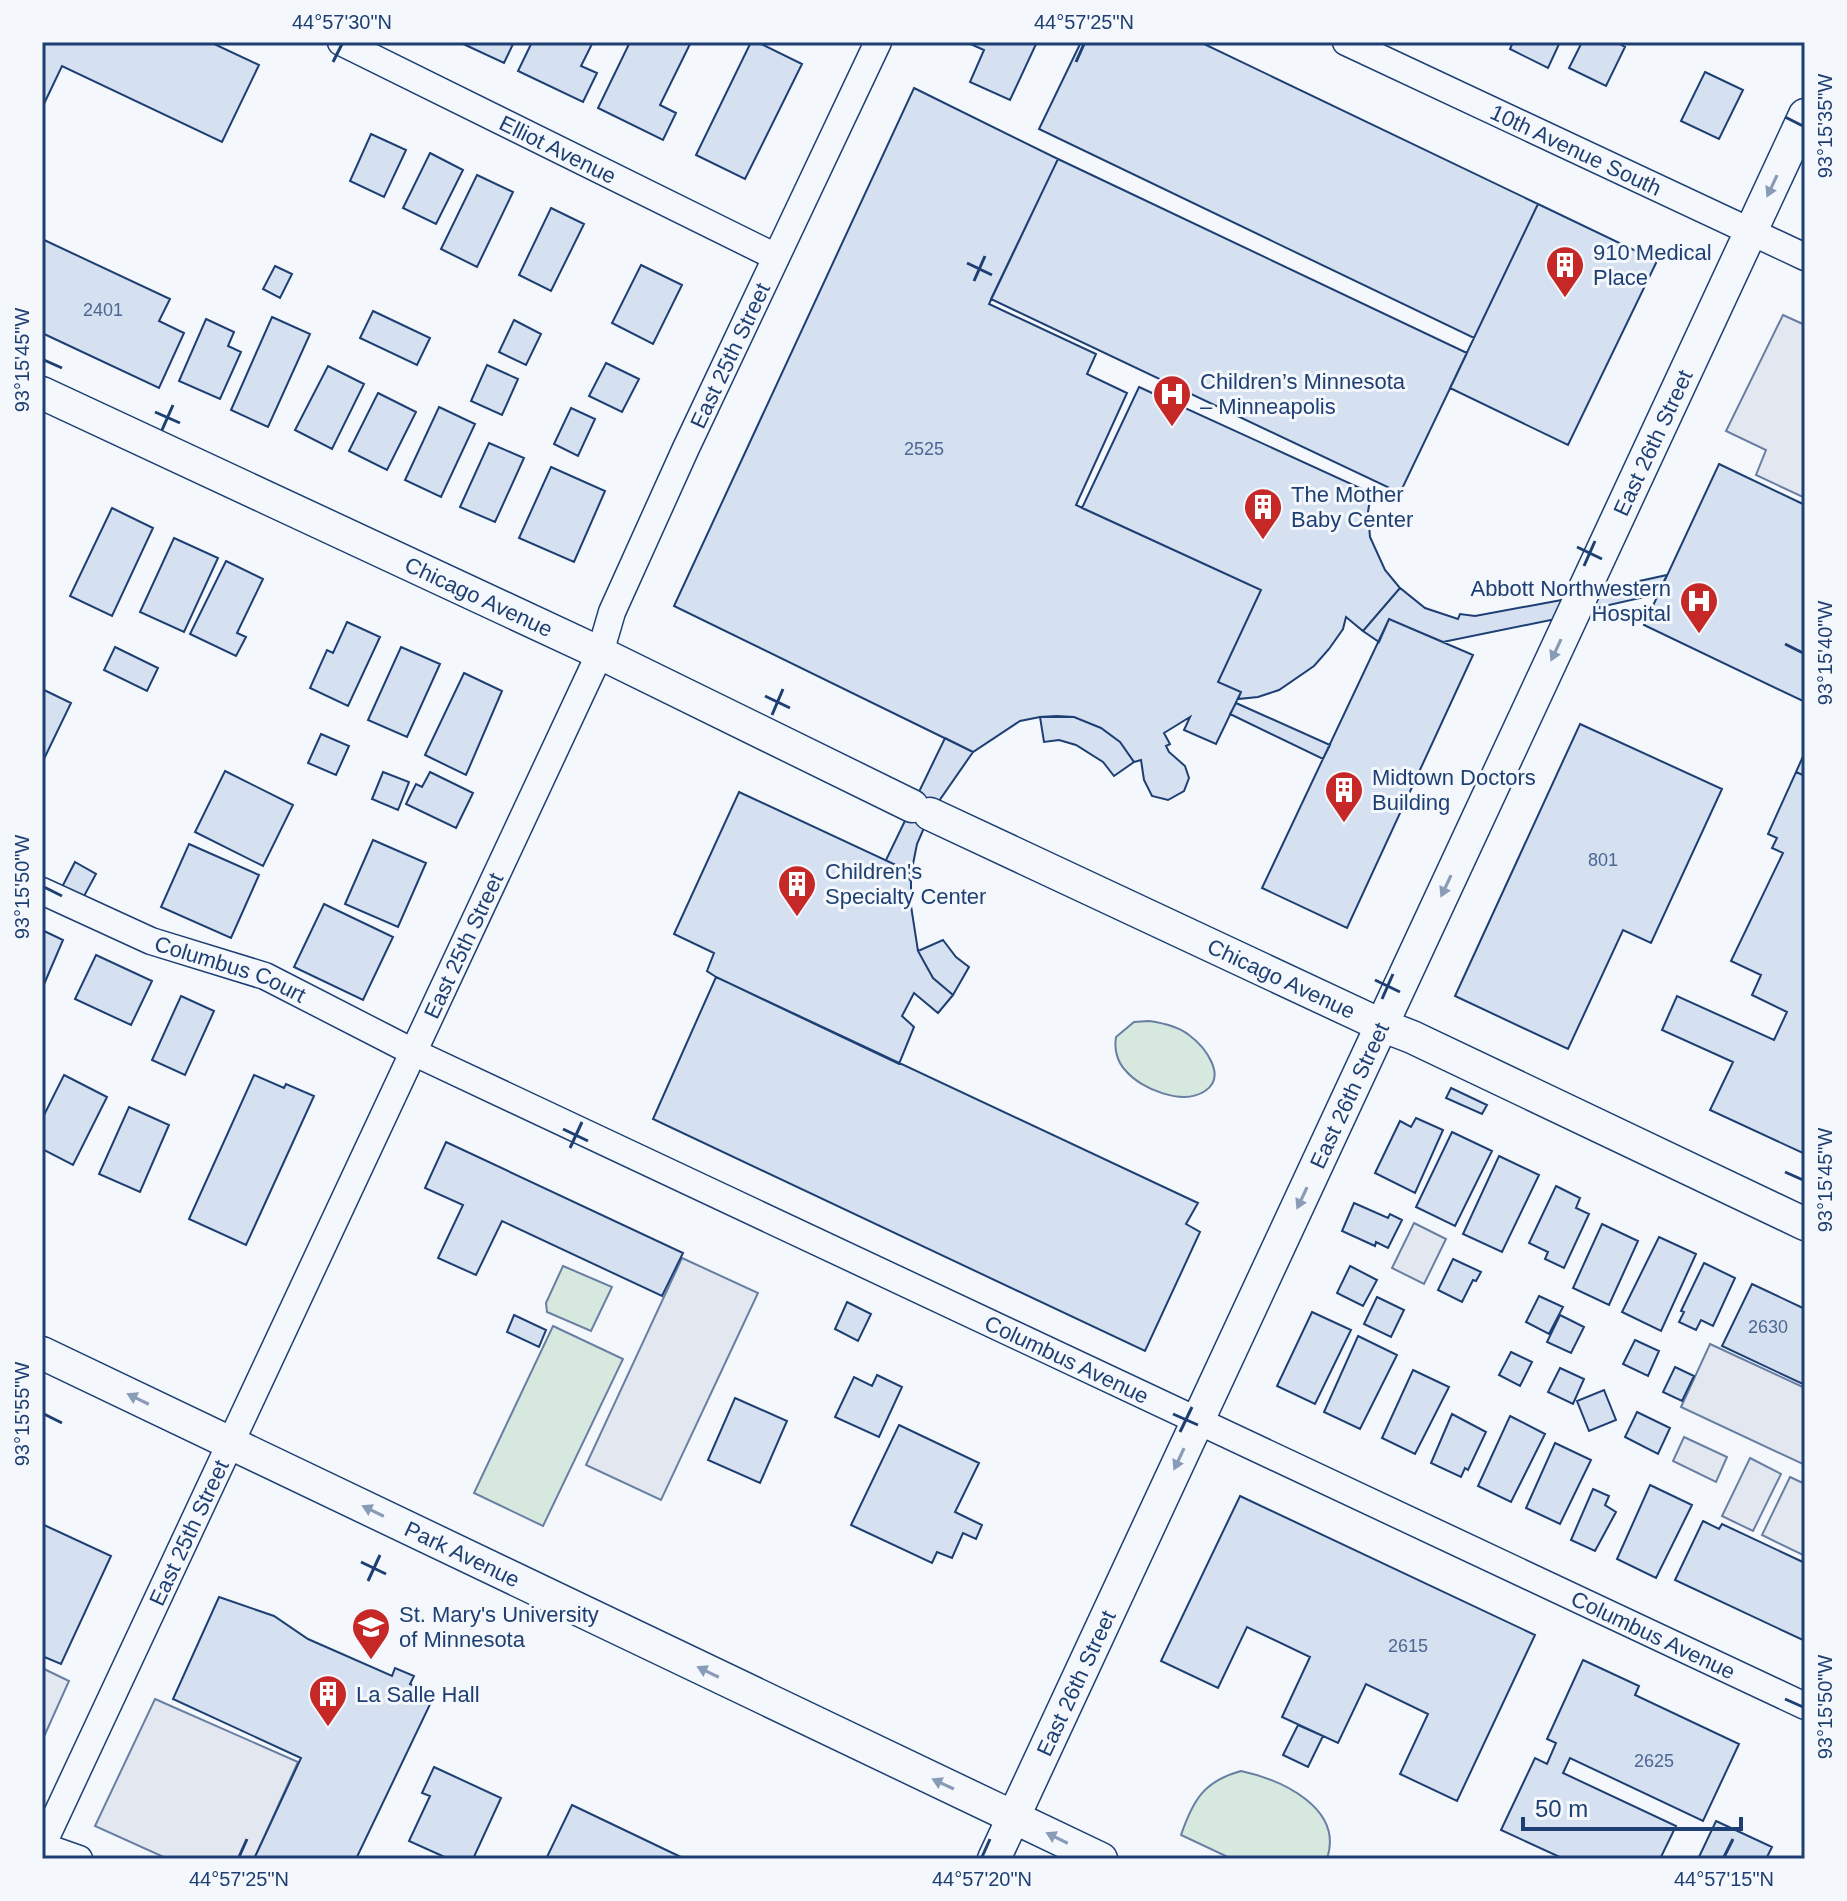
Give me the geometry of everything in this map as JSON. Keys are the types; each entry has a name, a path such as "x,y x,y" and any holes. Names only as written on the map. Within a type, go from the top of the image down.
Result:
{"street":[{"name":"Elliot Avenue","path":"341,42 776,257"},
{"name":"East 25th Street","path":"42,1846 415,1053 600,653 612,612 878,42"},
{"name":"10th Avenue South","path":"1346,42 1805,257"},
{"name":"East 26th Street","path":"994,1859 1805,115"},
{"name":"Chicago Avenue","path":"42,393 600,653 921,810 1412,1037 1805,1224"},
{"name":"Columbus Court","path":"42,891 151,941 265,976 415,1053"},
{"name":"Columbus Avenue","path":"415,1053 1805,1706"},
{"name":"Park Avenue","path":"42,1353 1101,1859"},
{"path":"42,1846 79,1859"}],"shaded area":[{"path":"1783,315 1805,325 1805,498 1756,475 1766,450 1726,431"},
{"path":"1149,1021 1180,1029 1201,1046 1214,1070 1212,1085 1196,1095 1185,1097 1152,1089 1133,1078 1117,1055 1116,1037 1134,1022"},
{"path":"1414,1223 1446,1239 1424,1284 1392,1268"},
{"path":"682,1258 758,1293 661,1500 586,1465"},
{"path":"563,1266 612,1287 591,1331 547,1312 546,1303"},
{"path":"553,1326 623,1359 543,1526 474,1493"},
{"path":"1710,1344 1805,1388 1805,1465 1681,1407"},
{"path":"1684,1437 1727,1457 1716,1482 1673,1461"},
{"path":"1750,1458 1781,1474 1753,1531 1722,1516"},
{"path":"1790,1477 1805,1484 1805,1556 1762,1535"},
{"path":"42,1668 69,1681 42,1741"},
{"path":"155,1699 298,1762 254,1859 168,1859 95,1826"},
{"path":"1241,1771 1291,1789 1318,1811 1330,1841 1327,1859 1232,1859 1181,1835 1190,1812 1209,1786"}],"building":[{"path":"42,42 210,42 259,65 222,142 62,66 42,108"},
{"path":"459,42 514,42 504,63"},
{"path":"532,42 593,42 581,66 597,73 583,102 518,71"},
{"path":"630,42 691,42 660,105 676,113 663,140 598,108"},
{"path":"751,42 802,64 745,179 696,155"},
{"path":"966,42 1037,42 1010,100 970,82 984,50"},
{"path":"1081,42 1200,42 1538,204 1474,338 1039,129"},
{"path":"1513,42 1560,42 1548,68 1510,49"},
{"path":"1582,42 1616,42 1625,47 1606,86 1569,68"},
{"path":"1705,72 1743,90 1719,139 1681,121"},
{"path":"914,88 1058,159 989,304 1096,354 1087,374 1127,393 1076,505 1261,590 1218,682 1241,692 1216,744 1184,730 1190,717 1164,733 1170,744 1166,746 1169,752 1185,766 1189,778 1184,791 1168,800 1152,796 1144,780 1141,760 1134,762 1120,742 1101,728 1074,717 1040,717 1020,721 973,752 674,606"},
{"path":"371,134 406,150 384,197 350,181"},
{"path":"430,153 463,170 436,224 403,208"},
{"path":"1058,159 1467,353 1400,493 991,299"},
{"path":"477,175 513,192 477,267 441,249"},
{"name":"910 Medical Place","path":"1538,204 1657,261 1568,445 1450,388"},
{"path":"551,208 584,224 551,291 519,275"},
{"path":"42,239 170,299 159,321 184,333 159,388 42,333"},
{"path":"641,265 682,285 653,344 612,323"},
{"path":"275,266 292,274 280,298 263,289"},
{"path":"373,311 430,338 417,365 360,338"},
{"path":"272,317 310,334 268,427 231,410"},
{"path":"206,319 234,332 228,346 241,352 220,399 179,381"},
{"path":"514,320 541,334 526,365 499,352"},
{"path":"606,363 639,379 622,412 589,396"},
{"path":"487,365 518,379 502,415 471,401"},
{"path":"328,366 364,384 332,449 295,430"},
{"name":"The Mother Baby Center","path":"1139,387 1371,493 1368,512 1370,537 1385,570 1400,588 1363,631 1346,617 1343,629 1314,666 1279,690 1238,699 1241,692 1218,682 1261,590 1082,508"},
{"path":"378,393 416,412 387,470 349,451"},
{"path":"439,407 475,424 441,497 405,480"},
{"path":"571,408 595,419 578,456 554,444"},
{"path":"489,443 524,458 495,522 460,507"},
{"path":"1719,464 1805,505 1805,702 1644,625"},
{"path":"551,467 605,491 574,562 519,538"},
{"path":"112,508 153,528 112,616 70,596"},
{"path":"174,538 218,558 184,632 140,612"},
{"path":"226,561 263,579 237,633 246,637 236,656 190,634"},
{"path":"1667,575 1658,594 1600,607 1600,610 1443,642 1389,619 1379,642 1363,631 1400,588 1425,608 1458,619 1460,614 1475,616 1583,596 1585,593"},
{"name":"Midtown Doctors Building","path":"1389,619 1473,655 1347,928 1262,888"},
{"path":"347,622 380,637 348,706 310,688 327,650 333,653"},
{"path":"115,647 158,668 147,691 104,670"},
{"path":"401,647 440,664 407,737 368,720"},
{"path":"464,673 502,691 466,775 425,755"},
{"path":"42,689 71,703 42,763"},
{"path":"1236,703 1330,745 1323,759 1230,714"},
{"path":"1040,717 1074,717 1101,728 1120,742 1134,762 1114,776 1103,762 1076,745 1059,740 1044,742"},
{"path":"1580,724 1722,789 1651,943 1623,930 1568,1049 1455,996"},
{"path":"321,734 349,746 336,775 308,763"},
{"path":"945,738 973,752 930,814 917,844 911,874 886,860"},
{"path":"1805,752 1805,776 1796,772"},
{"path":"225,771 293,805 263,866 195,832"},
{"path":"383,772 409,782 398,810 372,799"},
{"path":"430,772 473,793 456,828 406,804 416,784 422,787"},
{"path":"1796,772 1805,776 1805,1154 1710,1110 1733,1062 1662,1030 1677,996 1774,1040 1787,1012 1752,995 1761,975 1731,961 1783,853 1772,848 1777,838 1768,834"},
{"name":"Children's Specialty Center","path":"739,792 896,865 911,881 911,906 918,951 933,978 953,995 938,1013 914,993 902,1016 914,1027 899,1064 716,977 707,971 714,953 674,934"},
{"path":"373,840 426,863 398,927 345,904"},
{"path":"189,844 259,875 231,938 161,907"},
{"path":"75,862 96,874 83,898 62,887"},
{"path":"324,904 393,937 363,1000 294,967"},
{"path":"42,930 63,940 42,989"},
{"path":"943,940 956,957 969,967 953,995 933,978 918,951"},
{"path":"96,955 152,981 131,1025 75,999"},
{"path":"716,977 1198,1203 1186,1224 1200,1232 1145,1351 653,1119"},
{"path":"181,996 214,1011 185,1075 152,1060"},
{"path":"64,1075 107,1097 73,1165 42,1149 42,1119"},
{"path":"254,1075 314,1096 246,1245 189,1219"},
{"path":"1451,1088 1487,1105 1482,1114 1446,1098"},
{"path":"129,1107 169,1125 140,1192 99,1174"},
{"path":"1416,1118 1443,1130 1415,1193 1375,1173 1400,1121 1411,1127"},
{"path":"1452,1132 1492,1151 1455,1226 1416,1207"},
{"path":"446,1142 683,1253 662,1296 502,1221 476,1275 438,1258 463,1205 425,1188"},
{"path":"1499,1156 1539,1175 1502,1252 1463,1234"},
{"path":"1556,1186 1580,1198 1576,1208 1589,1214 1564,1268 1545,1259 1548,1252 1529,1243"},
{"path":"1354,1203 1388,1218 1390,1214 1402,1220 1388,1248 1376,1242 1375,1246 1342,1231"},
{"path":"1602,1224 1638,1241 1609,1305 1573,1288"},
{"path":"1659,1237 1696,1254 1661,1331 1622,1312"},
{"path":"1453,1259 1481,1272 1476,1281 1473,1280 1462,1302 1438,1290"},
{"path":"1704,1263 1735,1278 1713,1326 1701,1320 1696,1330 1679,1322 1684,1312 1681,1311"},
{"path":"1350,1266 1377,1280 1363,1306 1337,1293"},
{"path":"1752,1284 1805,1309 1805,1385 1722,1346"},
{"path":"1539,1296 1563,1307 1549,1334 1526,1322"},
{"path":"1377,1297 1404,1310 1391,1337 1364,1324"},
{"path":"847,1302 871,1314 858,1341 835,1329"},
{"path":"1312,1312 1351,1330 1315,1404 1277,1386"},
{"path":"514,1315 546,1330 539,1347 507,1332"},
{"path":"1560,1315 1584,1327 1571,1353 1547,1342"},
{"path":"1358,1336 1397,1355 1360,1429 1324,1412"},
{"path":"1635,1340 1659,1351 1648,1376 1623,1364"},
{"path":"1511,1352 1532,1362 1520,1386 1499,1375"},
{"path":"1675,1367 1694,1376 1682,1401 1663,1392"},
{"path":"1560,1368 1584,1379 1573,1404 1548,1392"},
{"path":"1413,1370 1449,1387 1415,1454 1382,1438"},
{"path":"877,1375 902,1387 879,1437 835,1417 854,1377 872,1386"},
{"path":"1604,1390 1616,1420 1589,1431 1577,1401"},
{"path":"735,1398 787,1421 760,1483 708,1460"},
{"path":"1637,1412 1670,1428 1658,1454 1625,1437"},
{"path":"1452,1414 1486,1432 1468,1470 1465,1468 1461,1477 1431,1463"},
{"path":"1510,1416 1545,1434 1511,1502 1478,1486"},
{"path":"899,1425 979,1463 955,1512 982,1525 976,1539 963,1533 952,1558 937,1552 932,1563 851,1525"},
{"path":"1555,1443 1591,1460 1560,1524 1526,1508"},
{"path":"1650,1485 1692,1505 1656,1578 1617,1559"},
{"path":"1593,1489 1609,1496 1605,1505 1616,1512 1595,1551 1571,1540"},
{"path":"1240,1496 1535,1635 1457,1801 1400,1774 1428,1714 1366,1684 1338,1743 1282,1717 1310,1657 1247,1627 1218,1688 1161,1661"},
{"path":"1703,1521 1719,1529 1722,1524 1805,1563 1805,1641 1675,1580"},
{"path":"42,1524 111,1556 61,1664 42,1656"},
{"name":"La Salle Hall","path":"219,1597 274,1616 308,1639 392,1676 395,1668 414,1676 410,1684 434,1696 356,1859 254,1859 301,1758 173,1699"},
{"path":"1583,1660 1639,1686 1635,1695 1739,1744 1703,1821 1570,1758 1563,1773 1676,1826 1660,1859 1564,1859 1501,1830 1535,1758 1547,1764 1556,1743 1547,1739"},
{"path":"1298,1725 1323,1736 1308,1767 1283,1755"},
{"path":"434,1767 501,1798 473,1859 449,1859 409,1841 430,1796 422,1793"},
{"path":"572,1805 685,1859 546,1859"},
{"path":"1716,1821 1772,1847 1766,1859 1698,1859"}],"place":[{"name":"910 Medical Place","path":"1565,299"},
{"name":"Children’s Minnesota – Minneapolis","path":"1172,428"},
{"name":"The Mother Baby Center","path":"1263,541"},
{"name":"Abbott Northwestern Hospital","path":"1699,635"},
{"name":"Midtown Doctors Building","path":"1344,824"},
{"name":"Children's Specialty Center","path":"797,918"},
{"name":"St. Mary's University of Minnesota","path":"371,1661"},
{"name":"La Salle Hall","path":"328,1728"}]}
